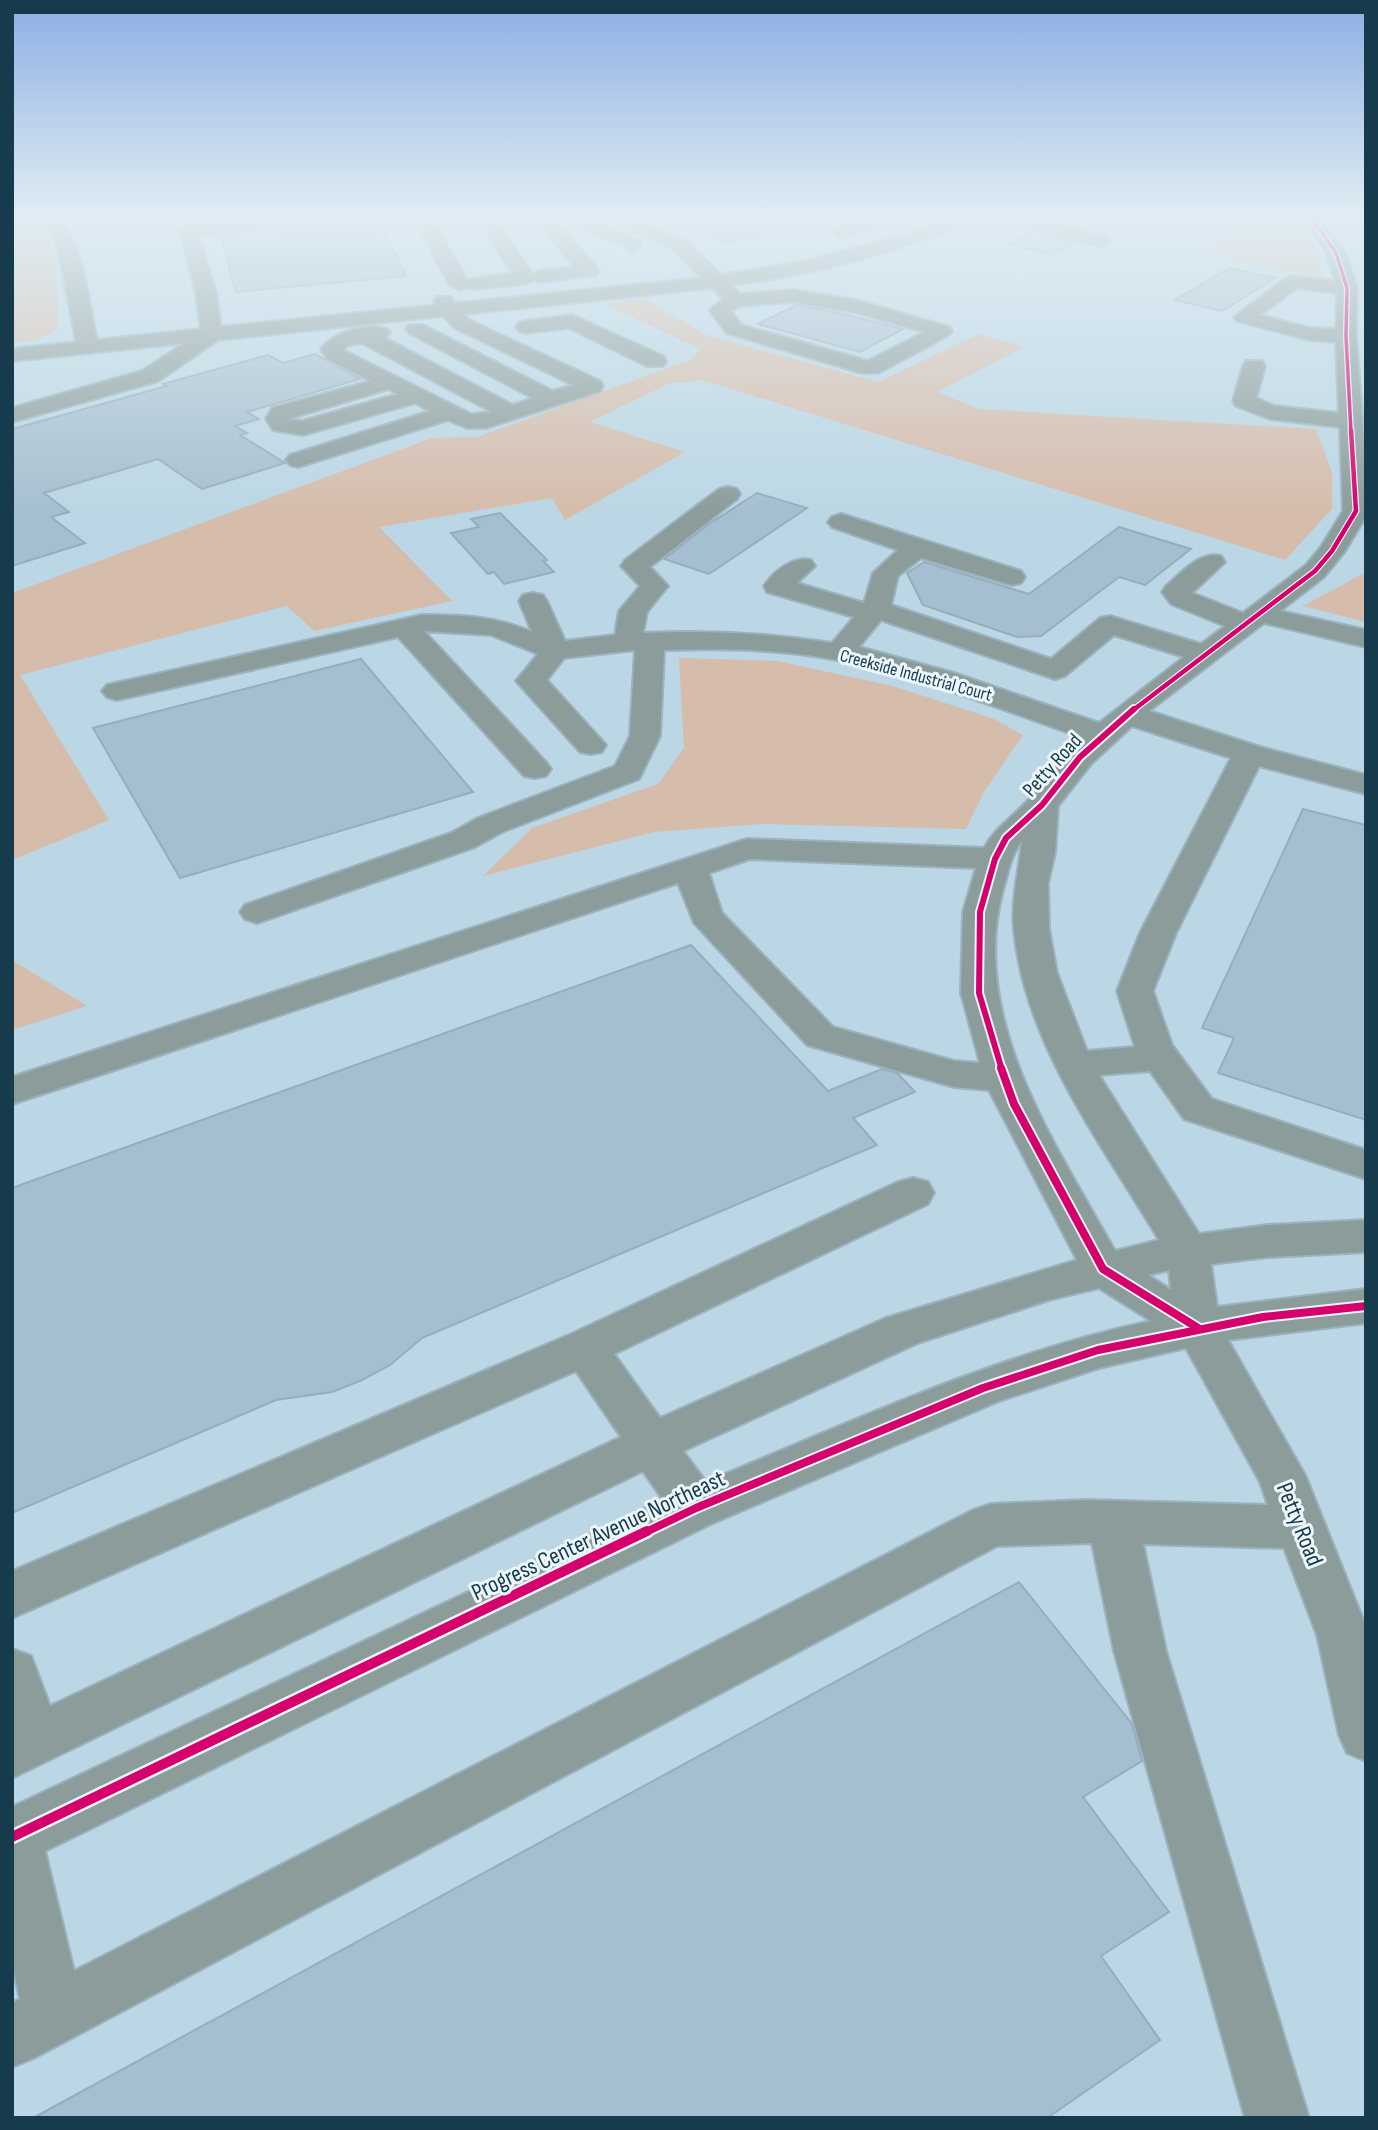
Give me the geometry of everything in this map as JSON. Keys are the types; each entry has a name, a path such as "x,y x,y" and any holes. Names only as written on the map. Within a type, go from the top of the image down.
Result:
{"street":[{"path":"81,314 88,347"},
{"path":"208,314 212,334"},
{"path":"453,314 483,334 592,386 512,412 478,421 467,421 335,354 332,349 341,340 416,329 455,317"},
{"path":"12,355 212,334 474,314"},
{"path":"722,314 734,329 870,368 942,331 885,314"},
{"path":"1248,314 1244,317 1309,334 1346,336"},
{"name":"Petty Road","path":"1198,1328 1102,1269 1014,1104 979,993 980,912 995,859 1006,838 1042,805 1080,757 1116,724 1315,570 1332,551 1356,511 1346,314"},
{"path":"483,334 572,321 655,361"},
{"path":"416,329 551,400"},
{"path":"12,415 150,376 212,334"},
{"path":"363,335 512,412"},
{"path":"12,376 142,361 173,361"},
{"path":"1254,366 1244,401 1270,412 1350,421"},
{"path":"390,382 280,413 277,419 281,425 303,428 417,396"},
{"path":"12,396 61,390 96,391"},
{"path":"298,460 450,413"},
{"path":"257,912 463,840 490,825 628,772 645,736 639,642 633,611 656,586 634,566 727,494"},
{"path":"841,522 1012,577"},
{"path":"839,653 874,611 886,573 917,548"},
{"path":"1212,562 1176,592 1181,598 1252,619 1366,639"},
{"path":"802,566 777,586 874,611 1055,670 1110,624 1207,655"},
{"path":"533,601 555,651"},
{"path":"117,691 422,623 466,622 497,627 555,651"},
{"path":"405,626 536,769"},
{"name":"Creekside Industrial Court","path":"555,651 639,642 776,643 839,653 1366,785"},
{"path":"555,651 531,681 591,746"},
{"path":"1249,754 1158,933 1135,991 1154,1048 1198,1109 1366,1165"},
{"name":"Petty Road","path":"1042,805 1038,852 1031,883 1031,929 1039,973 1073,1065 1188,1251 1198,1328 1282,1477 1343,1635 1366,1735"},
{"path":"12,1091 747,849 995,859"},
{"path":"690,868 706,916 820,1036 954,1074 1004,1078"},
{"path":"1073,1065 1161,1057"},
{"path":"12,1595 584,1348 913,1193"},
{"path":"12,1673 23,1747 651,1445 890,1334 999,1298 1102,1269 1188,1251 1268,1241 1366,1236"},
{"name":"Progress Center Avenue Northeast","path":"13,1837 696,1508 983,1388 1098,1350 1198,1328 1263,1317 1366,1306"},
{"path":"584,1348 696,1508"},
{"path":"1113,1521 1140,1651 1277,2118"},
{"path":"13,1837 33,2025 992,1525 1113,1521 1301,1527"}],"shaded area":[{"path":"12,314 58,314 58,329 37,340 12,343"},
{"path":"627,314 671,314 708,336 878,382 979,334 1024,347 937,392 979,409 1316,429 1332,472 1332,509 1285,560 702,380 668,384 590,422 685,452 565,520 552,498 379,527 452,601 314,631 287,606 20,675 109,820 12,860 12,593 432,438 477,437 690,360 700,349"},
{"path":"1366,572 1366,622 1303,606"},
{"path":"679,658 777,661 893,686 994,719 1023,735 984,792 966,829 761,824 654,832 483,876 532,828 658,784 684,748"},
{"path":"12,960 87,1006 12,1030"}],"building":[{"path":"777,314 845,314 903,329 860,352 758,324"},
{"path":"315,354 360,379 247,412 259,419 235,426 247,433 240,435 285,463 202,489 158,459 44,493 69,512 51,517 85,543 12,566 12,429 268,355 283,363"},
{"path":"757,493 807,508 709,574 664,559 709,524"},
{"path":"500,513 547,560 543,561 554,572 504,584 494,572 488,574 451,533 479,527 471,519"},
{"path":"1119,527 1191,549 1145,585 1119,577 1041,636 1017,637 923,605 907,573 924,562 1029,594"},
{"path":"361,659 473,792 180,878 93,728"},
{"path":"1303,809 1366,825 1366,1120 1218,1073 1234,1038 1202,1028"},
{"path":"691,945 828,1091 882,1069 897,1073 915,1092 853,1118 877,1145 422,1338 390,1365 362,1380 332,1392 276,1400 12,1513 12,1188"},
{"path":"1019,1582 1132,1724 1142,1761 1083,1797 1169,1912 1101,1956 1160,2040 1047,2118 33,2118"}],"cycle path":[{"path":"1198,1328 1103,1269 1014,1104 994,1049 979,993 980,912 995,859 1006,838 1042,805 1080,757 1127,714 1315,571 1332,551 1356,511 1346,314"},
{"path":"12,1837 696,1508 983,1388 1098,1350 1198,1328 1263,1317 1366,1306"}]}
